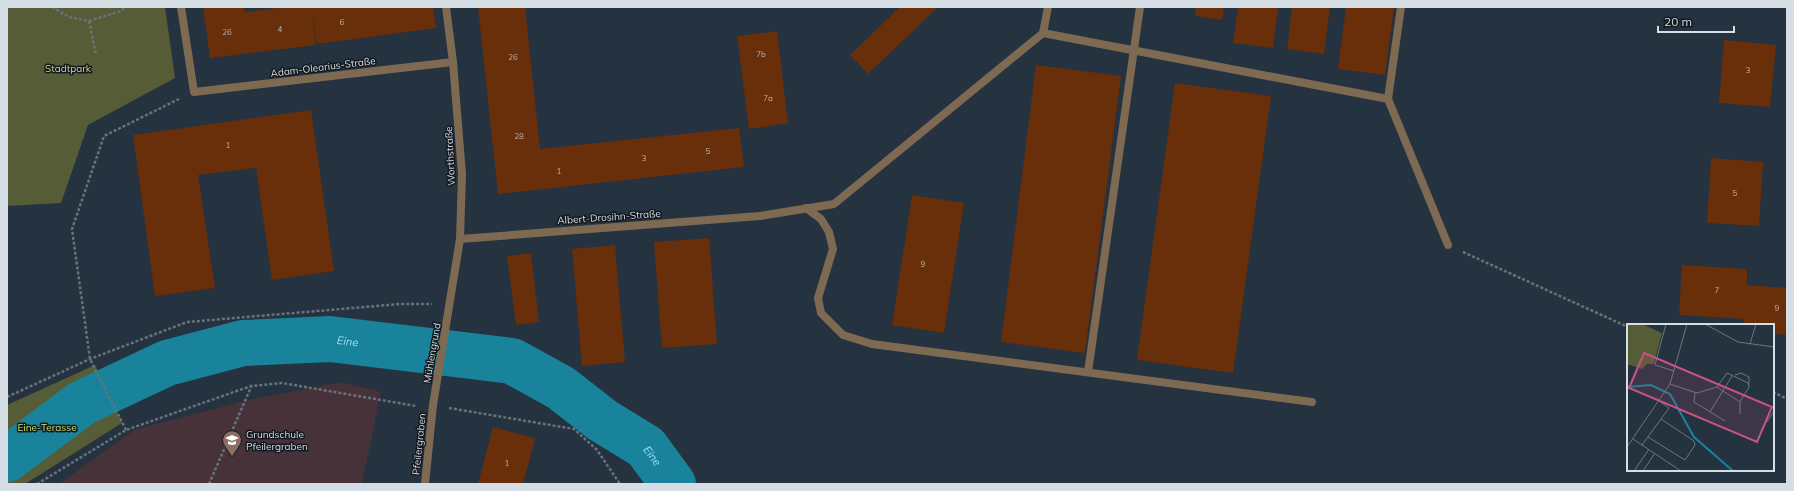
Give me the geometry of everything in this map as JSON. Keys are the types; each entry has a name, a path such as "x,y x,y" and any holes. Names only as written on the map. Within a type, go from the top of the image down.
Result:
{"street":[{"path":"181,7 194,92"},
{"name":"Worthstraße","path":"446,7 453,62 462,174 460,238 450,304"},
{"path":"1048,7 1043,33 1388,98"},
{"path":"1088,372 1140,7"},
{"path":"1400,7 1388,98 1448,245"},
{"name":"Albert-Drosihn-Straße","path":"460,238 760,216 834,204 1043,33"},
{"name":"Adam-Olearius-Straße","path":"194,92 453,62"},
{"path":"806,208 822,219 829,232 833,249 818,298 821,313 843,335 872,344 1312,402"},
{"name":"Mühlengrund","path":"433,405 450,304"},
{"name":"Pfeilergraben","path":"425,484 433,405"}],"path":[{"path":"52,7 69,17 89,21 121,11 125,7"},
{"path":"89,21 96,55"},
{"path":"126,430 90,359 72,229 104,136 194,92"},
{"path":"1448,245 1627,327"},
{"path":"7,397 90,359 187,322 400,304 450,304"},
{"path":"37,484 126,430 251,386 282,383 410,406 433,405 574,429 597,450 620,484"},
{"path":"209,484 251,386"},
{"path":"1774,392 1787,399"}],"shaded area":[{"name":"Grundschule Pfeilergraben","path":"341,382 381,392 362,484 59,484 134,430 244,401"}],"green space":[{"name":"Stadtpark","path":"7,7 165,7 175,78 88,125 61,203 7,206"},
{"name":"Eine-Terasse","path":"95,365 122,423 25,484 7,484 7,405"}],"building":[{"path":"203,7 244,7 245,12 286,7 433,7 436,28 317,44 312,13 316,45 210,58"},
{"path":"478,7 525,7 540,149 739,128 744,167 498,194"},
{"path":"900,7 938,7 868,74 850,55"},
{"path":"1196,7 1224,7 1222,20 1195,16"},
{"path":"1238,7 1278,7 1273,48 1233,43"},
{"path":"1292,7 1330,7 1324,54 1287,49"},
{"path":"1346,7 1394,7 1385,75 1338,69"},
{"path":"777,31 788,123 749,129 737,36"},
{"path":"1724,40 1776,45 1770,107 1719,103"},
{"path":"1036,65 1121,76 1085,353 1001,342"},
{"path":"1175,83 1271,96 1233,373 1137,360"},
{"path":"311,110 334,271 272,280 256,168 198,175 215,288 155,296 133,135"},
{"path":"1711,158 1763,162 1759,226 1707,223"},
{"path":"912,195 964,203 944,333 892,325"},
{"path":"709,238 717,344 662,348 654,242"},
{"path":"615,245 625,362 582,366 572,249"},
{"path":"531,253 539,322 516,325 507,256"},
{"path":"1682,265 1747,269 1747,285 1787,288 1787,335 1774,334 1774,324 1744,324 1744,319 1679,315"},
{"path":"493,427 535,438 523,484 478,484"}],"waterway":[{"name":"Eine","path":"7,459 82,403 167,363 243,343 330,339 512,361 561,388 602,420 646,447 673,484"}],"place":[{"name":"Grundschule Pfeilergraben","path":"232,457"}]}
